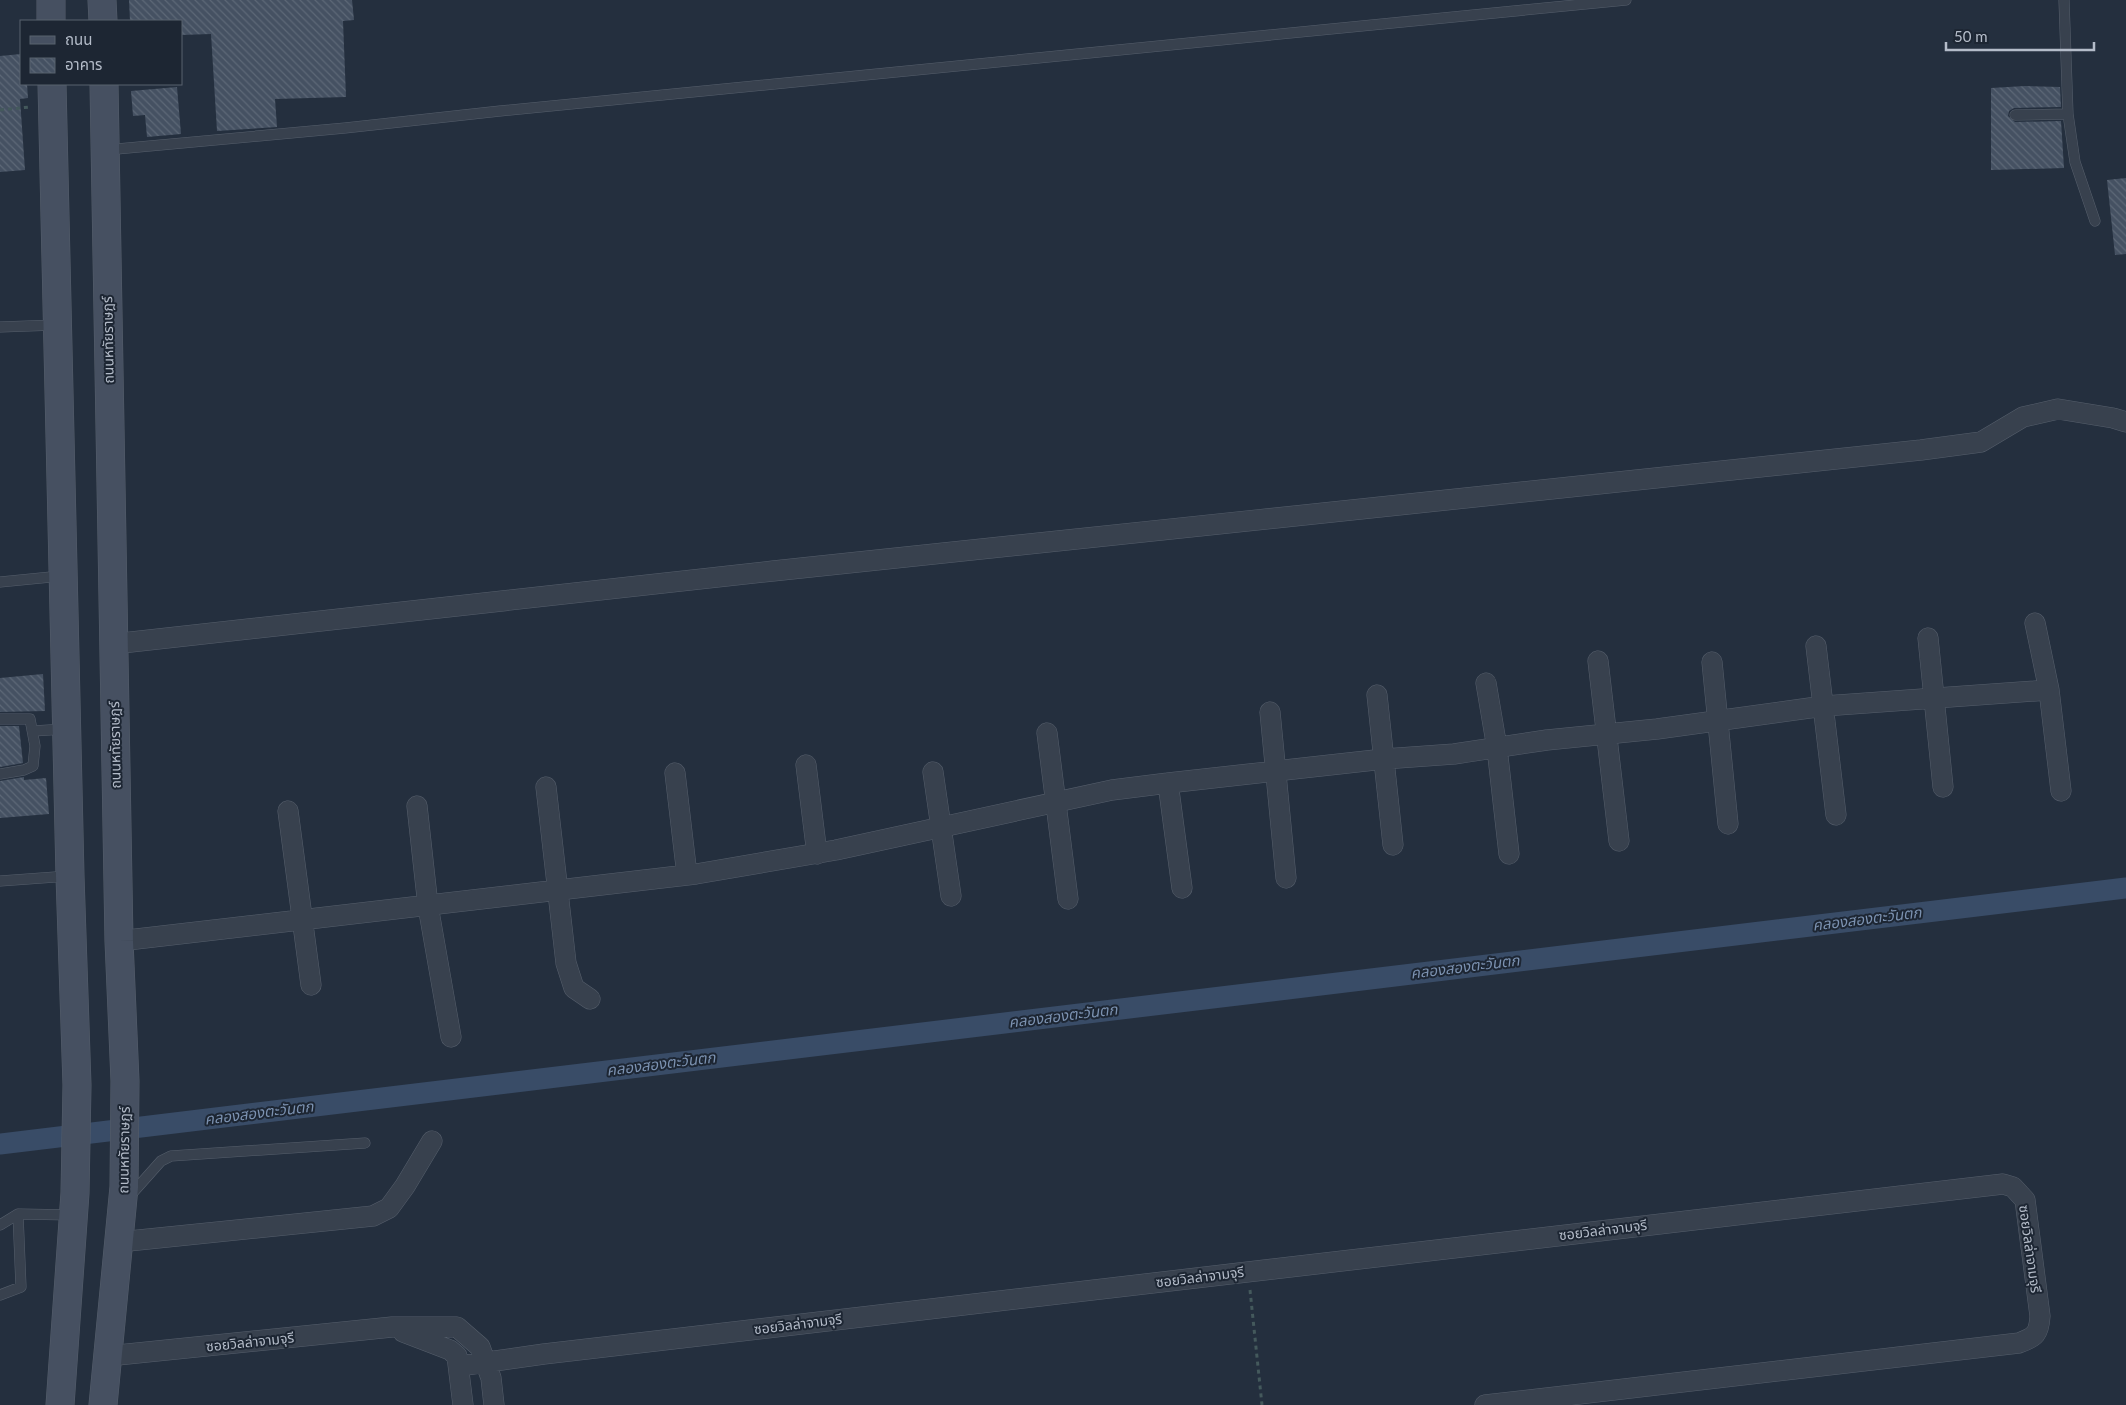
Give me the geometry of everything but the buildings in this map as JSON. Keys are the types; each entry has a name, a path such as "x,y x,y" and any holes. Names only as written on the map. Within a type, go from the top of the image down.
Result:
{"main road":[{"path":"51,0 51,20"},
{"path":"102,0 103,20"},
{"name":"ถนนหทัยราษฎร์","path":"103,1405 123,1195 125,1081 118,941 104,85"},
{"path":"53,94 70,876 77,1085 74,1204 60,1405"}],"street":[{"path":"113,644 773,571 1921,450 1981,442 2022,417 2058,409 2126,422"},
{"path":"2035,623 2049,690 2061,792"},
{"path":"1928,638 1943,787"},
{"path":"1816,646 1836,815"},
{"path":"1598,661 1619,841"},
{"path":"1712,662 1728,824"},
{"path":"1486,683 1497,748 1509,854"},
{"path":"118,941 687,875 817,854 1112,790 1384,759 1454,754 1824,706 2049,690"},
{"path":"1377,695 1393,845"},
{"path":"1270,712 1286,878"},
{"path":"1047,733 1068,899"},
{"path":"806,765 817,854"},
{"path":"932,772 951,896"},
{"path":"675,773 687,875"},
{"path":"1168,783 1182,888"},
{"path":"546,787 566,963 574,988 590,999"},
{"path":"416,806 428,906 451,1037"},
{"path":"288,811 311,986"},
{"path":"119,1242 373,1216 389,1208 432,1141"},
{"name":"ซอยวิลล่าจามจุรี","path":"392,1327 450,1350 457,1356 459,1366 2003,1184 2013,1187 2025,1200 2040,1316 2040,1329 2032,1338 2025,1341 1484,1405"},
{"name":"ซอยวิลล่าจามจุรี","path":"108,1356 392,1327 457,1327 480,1347 491,1378 494,1405"},
{"path":"459,1366 463,1405"}],"lane":[{"path":"105,150 345,128 500,110 1626,0"},
{"path":"2064,0 2068,114 2075,162 2095,221"},
{"path":"2015,115 2068,114"},
{"path":"0,327 58,325"},
{"path":"0,582 63,576"},
{"path":"0,719 30,719 33,731 33,766 24,770 0,774"},
{"path":"33,731 67,728"},
{"path":"0,881 70,876"},
{"path":"123,1195 161,1160 172,1156 364,1143"},
{"path":"0,1225 18,1214 74,1204"},
{"path":"0,1295 21,1287 18,1214"}],"path":[{"path":"0,110 53,94"},
{"path":"1248,1272 1262,1405"}],"waterway":[{"name":"คลองสองตะวันตก","path":"0,1144 2126,888"}]}
